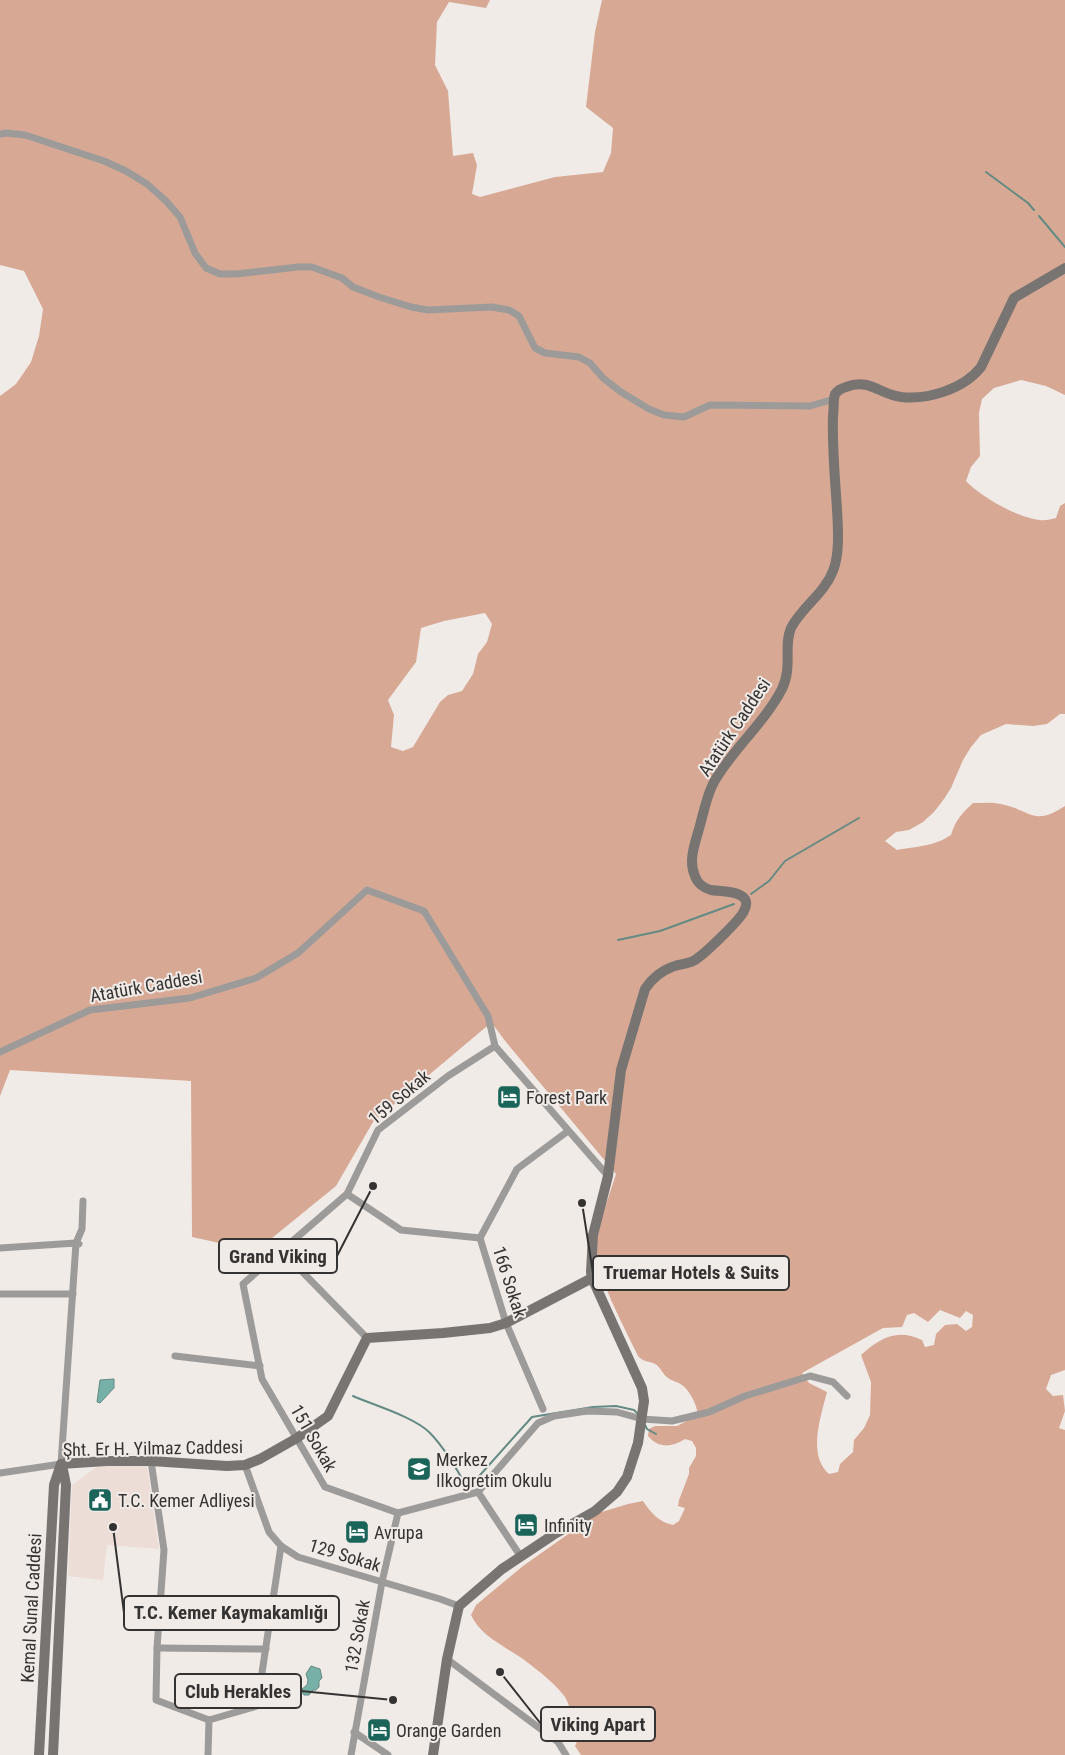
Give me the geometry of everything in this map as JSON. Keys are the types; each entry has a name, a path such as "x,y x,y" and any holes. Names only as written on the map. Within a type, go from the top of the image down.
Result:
{"street":[{"path":"0,134 26,135 104,161 126,171 147,184 180,217 195,253 206,268 220,274 237,274 298,267 312,268 342,278 353,287 411,307 428,310 492,307 509,310 519,316 535,348 545,353 579,357 590,363 603,378 622,392 649,409 664,415 684,416 710,405 810,406 834,399 840,388 854,384 867,384 881,391 916,398 949,390 969,378 981,367 1014,298 1065,268"},
{"name":"Atatürk Caddesi","path":"459,1606 502,1569 553,1535 595,1511 617,1492 627,1476 638,1443 644,1401 642,1388 592,1278 591,1257 593,1235 608,1176 621,1070 645,989 651,980 671,967 694,961 736,922 745,909 745,901 741,895 710,890 697,882 694,874 693,850 712,787 725,764 770,709 782,688 789,662 788,640 790,630 796,620 824,589 834,570 838,525 833,430 834,399"},
{"name":"Atatürk Caddesi","path":"0,1052 90,1010 190,998 256,978 298,953 367,890 424,912 488,1016 495,1046 608,1176"},
{"name":"159 Sokak","path":"347,1194 378,1130 448,1076 495,1046"},
{"name":"166 Sokak","path":"543,1409 506,1323 480,1238 517,1169 568,1131"},
{"path":"480,1238 401,1230 347,1194 281,1250 367,1338 473,1331 506,1323 592,1278"},
{"name":"Kemal Sunal Caddesi","path":"39,1755 54,1484 61,1464 73,1294 78,1244 82,1229 83,1201"},
{"path":"0,1248 78,1244"},
{"name":"151 Sokak","path":"281,1250 243,1284 262,1379 325,1487 398,1513"},
{"path":"0,1294 73,1294"},
{"name":"Şht. Er H. Yilmaz Caddesi","path":"0,1474 61,1464 106,1461 227,1466 245,1465 260,1459 297,1438 328,1416 367,1338"},
{"path":"175,1356 260,1366"},
{"path":"398,1513 478,1492 538,1423 554,1416 587,1411 617,1412 642,1419 672,1421 709,1412 745,1396 810,1376 833,1382 847,1396"},
{"path":"152,1462 164,1550 157,1648 156,1700 209,1720 257,1706 281,1546"},
{"name":"Kemal Sunal Caddesi","path":"53,1750 66,1486 61,1464"},
{"name":"129 Sokak","path":"245,1465 269,1532 281,1546 298,1557 440,1598 459,1606"},
{"path":"478,1492 521,1557"},
{"name":"132 Sokak","path":"351,1755 382,1582 398,1513"},
{"path":"52,1523 64,1524"},
{"path":"433,1755 447,1659 459,1606"},
{"path":"157,1648 266,1649"},
{"path":"447,1659 558,1742 566,1755"},
{"path":"208,1755 209,1720"},
{"path":"354,1732 388,1755"},
{"path":"53,1750 63,1755"}],"shaded area":[{"path":"0,0 490,0 486,8 449,2 437,22 435,65 448,91 453,156 473,153 477,165 472,194 480,197 555,177 603,172 611,153 613,128 586,107 595,32 602,0 1065,0 1065,395 1046,386 1021,380 994,388 982,399 979,413 980,456 971,467 966,481 981,494 1000,506 1031,518 1044,520 1056,518 1060,506 1065,503 1065,714 1060,714 1047,724 1033,726 1006,724 981,735 963,760 951,788 934,812 923,822 909,830 896,832 885,841 897,850 938,842 951,835 959,817 973,803 1001,804 1039,816 1054,812 1065,806 1065,1370 1051,1375 1046,1389 1053,1396 1063,1395 1065,1411 1059,1428 1065,1430 1065,1755 581,1755 575,1746 580,1732 579,1724 561,1692 531,1665 486,1634 475,1622 471,1615 476,1605 523,1566 598,1513 643,1501 652,1513 664,1522 673,1525 679,1521 685,1508 678,1506 679,1500 689,1474 689,1468 696,1456 696,1448 692,1441 685,1439 675,1444 661,1445 648,1436 649,1429 655,1426 677,1426 698,1415 693,1398 685,1388 664,1375 657,1365 638,1356 596,1268 595,1252 599,1229 616,1174 494,1026 486,1027 373,1122 336,1186 256,1251 192,1237 191,1081 10,1070 0,1096 0,396 16,384 31,362 39,336 43,309 24,271 0,265","holes":["485,613 492,624 487,642 478,654 473,674 462,691 448,695 440,702 413,747 403,751 391,747 394,715 388,700 416,662 421,628 444,621","940,1310 960,1318 966,1311 973,1315 972,1327 966,1331 957,1324 945,1325 936,1334 934,1345 925,1347 922,1340 913,1337 905,1335 889,1337 875,1344 861,1355 871,1382 870,1415 864,1428 854,1440 853,1452 840,1464 838,1472 829,1474 822,1466 817,1446 819,1423 827,1392 809,1383 802,1373 883,1328 902,1327 907,1315 914,1313 928,1322"]},
{"path":"98,1466 147,1466 159,1549 107,1545 103,1580 68,1576 72,1485"}],"water":[{"path":"114,1379 114,1388 100,1403 97,1402 100,1380"},
{"path":"311,1666 320,1669 322,1678 316,1690 313,1690 309,1695 304,1695 302,1689 307,1685 306,1674"}],"waterway":[{"path":"986,172 1028,203 1034,210"},
{"path":"1039,216 1065,247"},
{"path":"751,894 769,881 785,861 859,818"},
{"path":"618,940 660,931 734,904"},
{"path":"353,1396 423,1427 444,1450 465,1484 473,1483 532,1417 593,1407 616,1406 634,1410 639,1415"},
{"path":"645,1425 647,1429 656,1434"}],"place":[{"name":"Forest Park","path":"509,1097"},
{"name":"Grand Viking","path":"373,1186"},
{"name":"Truemar Hotels & Suits","path":"582,1203"},
{"name":"Merkez Ilkogretim Okulu","path":"419,1469"},
{"name":"T.C. Kemer Adliyesi","path":"100,1500"},
{"name":"Infinity","path":"526,1525"},
{"name":"T.C. Kemer Kaymakamlığı","path":"113,1527"},
{"name":"Avrupa","path":"357,1532"},
{"name":"Viking Apart","path":"500,1672"},
{"name":"Club Herakles","path":"393,1700"},
{"name":"Orange Garden","path":"379,1730"}]}
